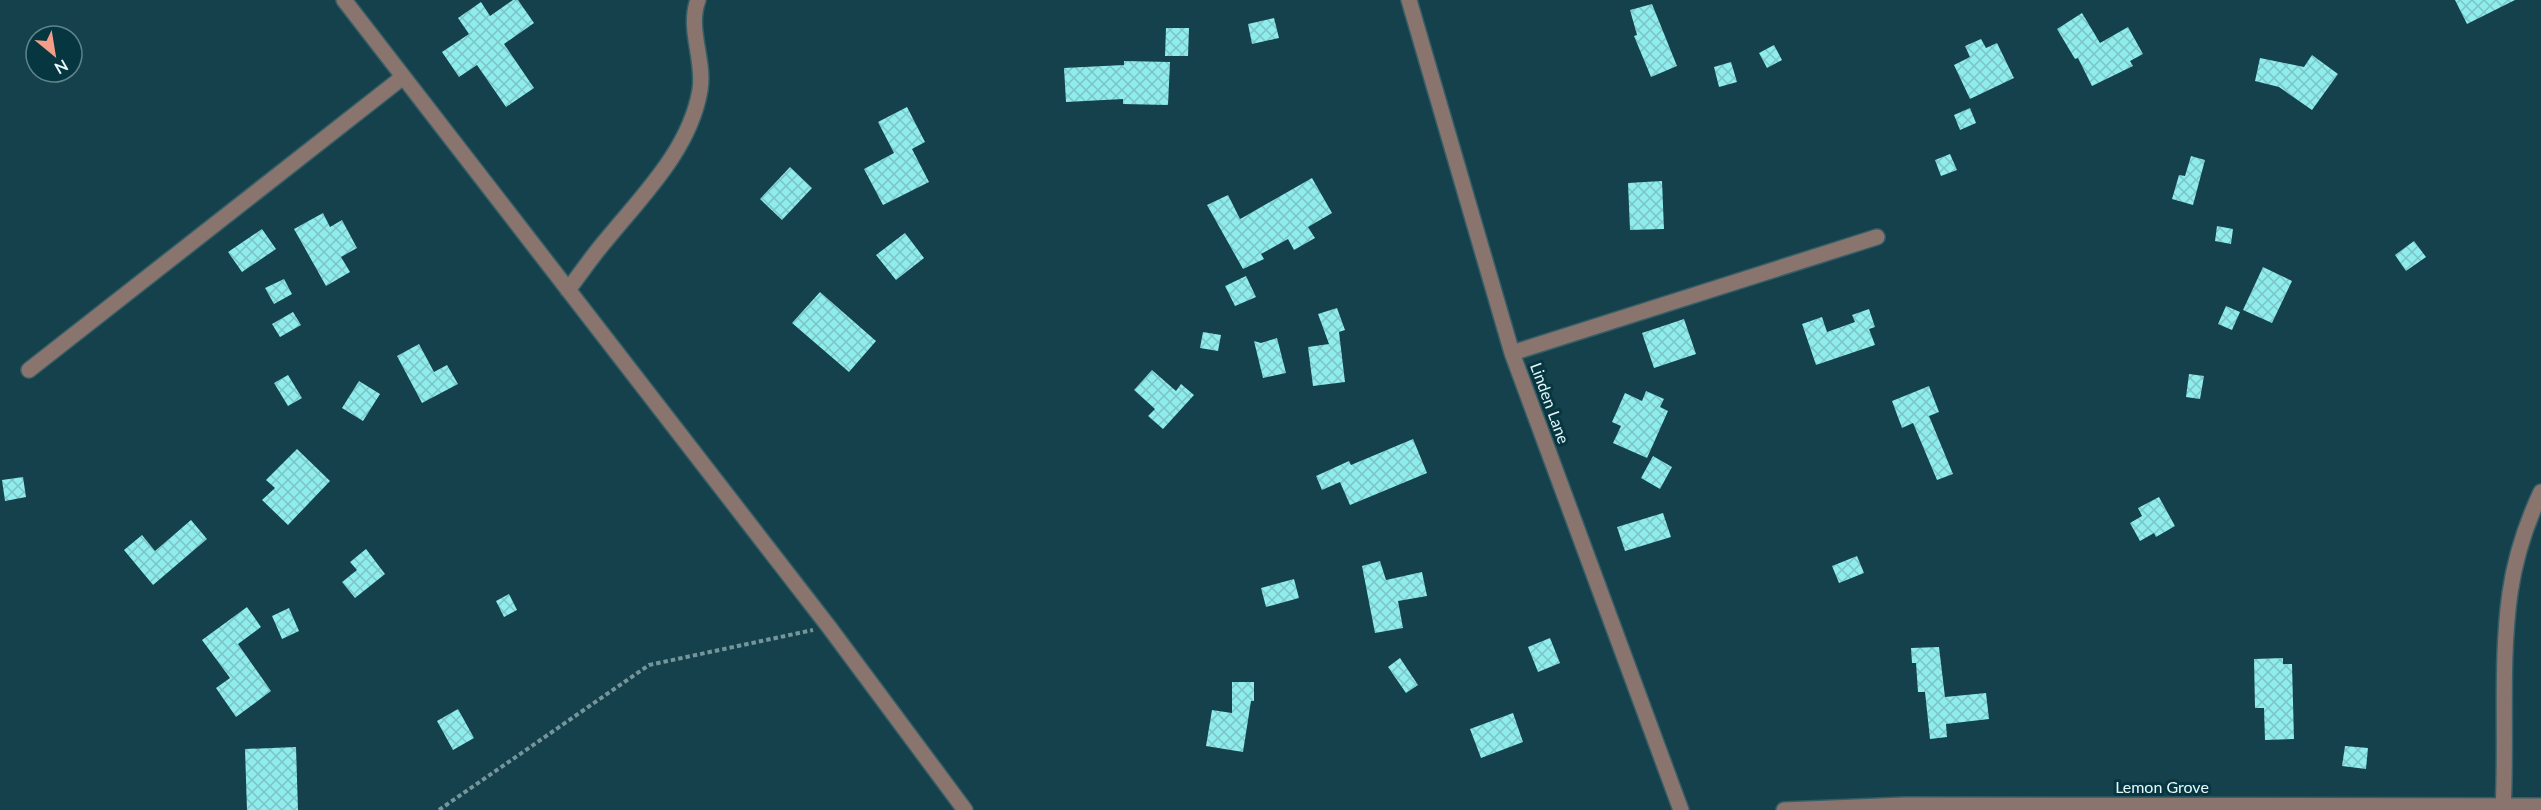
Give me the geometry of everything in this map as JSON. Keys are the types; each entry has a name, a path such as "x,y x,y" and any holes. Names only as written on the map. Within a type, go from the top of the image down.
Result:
{"street":[{"path":"344,0 829,627 965,810"},
{"path":"568,290 602,244 665,170 689,126 700,91 701,66 694,30 698,0"},
{"name":"Linden Lane","path":"1409,0 1512,353 1681,810"},
{"path":"29,370 403,77"},
{"path":"1512,353 1877,237"},
{"path":"2503,808 2506,637 2510,592 2521,543 2541,492"},
{"name":"Lemon Grove","path":"1784,810 1904,805 2503,808 2541,806"}],"path":[{"path":"439,810 649,664 829,627"}],"building":[{"path":"513,0 518,0 534,23 504,44 534,88 506,107 477,65 459,77 442,52 469,34 458,18 481,2 490,16"},
{"path":"2455,0 2515,0 2467,24"},
{"path":"1652,4 1677,66 1651,77 1634,36 1637,35 1630,10"},
{"path":"2082,13 2100,43 2128,27 2143,54 2130,61 2133,66 2092,86 2078,58 2075,59 2057,29"},
{"path":"1274,18 1279,38 1252,44 1248,24"},
{"path":"1166,28 1189,28 1188,56 1165,56"},
{"path":"1981,39 1986,48 1997,43 2014,78 1970,99 1954,65 1970,57 1965,46"},
{"path":"1774,45 1782,60 1767,68 1759,53"},
{"path":"2312,55 2338,74 2312,110 2279,87 2255,81 2260,58 2304,67"},
{"path":"1124,61 1170,62 1168,105 1123,104 1123,99 1066,102 1064,68 1124,65"},
{"path":"1731,62 1737,82 1719,87 1714,67"},
{"path":"907,107 925,142 912,149 929,182 883,205 864,169 894,153 878,122"},
{"path":"1970,108 1976,123 1960,130 1954,115"},
{"path":"1950,154 1957,170 1941,176 1935,160"},
{"path":"2191,156 2205,160 2193,205 2172,199 2179,175 2185,176"},
{"path":"790,167 812,188 782,220 760,199"},
{"path":"1312,178 1332,213 1308,227 1315,238 1294,250 1288,239 1261,254 1264,259 1243,269 1207,205 1228,195 1240,219"},
{"path":"1662,181 1664,229 1630,230 1628,183"},
{"path":"323,213 330,227 342,220 357,248 341,257 350,272 326,286 294,229"},
{"path":"2217,226 2233,229 2231,244 2215,241"},
{"path":"262,229 276,249 242,272 228,252"},
{"path":"905,233 924,258 896,280 876,255"},
{"path":"2414,241 2426,257 2406,271 2395,255"},
{"path":"2263,267 2292,281 2272,323 2243,310"},
{"path":"1246,276 1256,297 1235,306 1225,286"},
{"path":"284,279 292,294 274,304 265,288"},
{"path":"820,292 876,341 849,372 792,323"},
{"path":"2226,306 2240,312 2232,330 2218,324"},
{"path":"1337,308 1345,330 1339,332 1345,382 1313,386 1308,347 1329,344 1318,314"},
{"path":"1869,309 1875,327 1869,329 1875,345 1816,365 1802,324 1822,317 1827,332 1855,322 1852,315"},
{"path":"293,312 301,325 280,337 272,324"},
{"path":"1684,319 1696,354 1654,368 1642,333"},
{"path":"1203,332 1221,335 1218,351 1200,348"},
{"path":"1277,338 1286,373 1263,378 1254,341 1261,343"},
{"path":"419,344 434,372 447,365 458,384 422,403 397,356"},
{"path":"1152,370 1176,391 1181,384 1194,395 1163,429 1148,416 1155,409 1134,390"},
{"path":"2189,374 2204,376 2200,399 2186,397"},
{"path":"288,375 302,398 288,406 274,383"},
{"path":"359,381 380,394 363,421 342,408"},
{"path":"1929,386 1939,412 1929,416 1953,474 1937,480 1913,423 1902,428 1892,401"},
{"path":"1646,391 1664,399 1660,407 1668,411 1647,458 1613,443 1621,426 1612,422 1625,393 1642,401"},
{"path":"1413,439 1427,473 1350,505 1340,482 1322,490 1316,476 1349,461 1351,465"},
{"path":"297,449 330,481 288,525 262,500 275,488 266,480"},
{"path":"1653,456 1672,467 1660,489 1641,478"},
{"path":"23,477 26,497 5,501 2,480"},
{"path":"2159,497 2175,526 2156,537 2154,533 2140,541 2130,523 2142,516 2138,508"},
{"path":"1663,513 1671,537 1625,551 1617,527"},
{"path":"191,520 207,539 153,585 124,550 142,535 155,551"},
{"path":"366,549 385,574 355,598 342,582 357,570 350,562"},
{"path":"1857,556 1864,573 1839,583 1832,566"},
{"path":"1380,561 1386,580 1422,572 1427,596 1398,601 1403,628 1375,633 1362,566"},
{"path":"1294,579 1299,598 1266,607 1261,588"},
{"path":"509,594 517,610 504,617 496,601"},
{"path":"247,607 261,627 238,644 271,691 236,717 216,688 230,678 202,640"},
{"path":"289,608 299,631 282,639 272,616"},
{"path":"1550,638 1560,663 1538,672 1528,647"},
{"path":"1939,647 1945,697 1986,693 1989,719 1946,724 1947,737 1930,739 1925,692 1918,692 1916,663 1912,663 1911,648"},
{"path":"1400,658 1418,685 1406,693 1388,667"},
{"path":"2283,658 2283,664 2292,664 2294,739 2265,740 2264,708 2255,708 2254,659"},
{"path":"1232,682 1254,682 1254,701 1251,701 1243,752 1206,746 1212,710 1232,713"},
{"path":"458,709 474,738 453,750 437,721"},
{"path":"1513,713 1523,742 1481,758 1470,729"},
{"path":"2345,746 2368,748 2366,769 2342,766"},
{"path":"296,747 298,810 247,810 245,749"}]}
